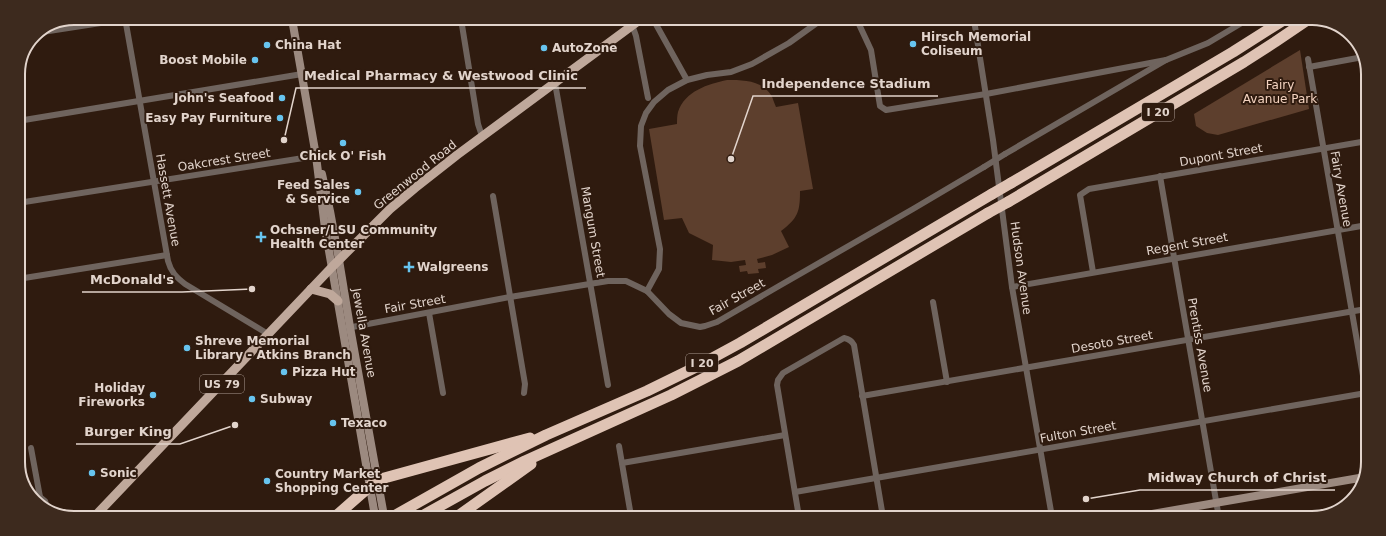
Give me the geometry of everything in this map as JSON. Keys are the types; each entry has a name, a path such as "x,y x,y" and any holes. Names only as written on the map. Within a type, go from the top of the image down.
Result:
{"highway":[{"name":"I 20","path":"402,511 479,468 546,435 646,391 733,347 1276,25"},
{"name":"I 20","path":"431,511 485,481 557,446 671,395 738,361 1244,62 1300,25"},
{"path":"342,511 373,483 521,439 546,435"},
{"path":"465,511 557,446"}],"main road":[{"name":"Jewella Avenue","path":"293,25 316,156 320,194 332,267 338,301 346,328"},
{"name":"Greenwood Road","path":"100,511 332,267 390,209 482,136 555,83 627,25"},
{"name":"Jewella Avenue","path":"316,156 323,177 339,260 346,328 373,483 375,511"},
{"path":"311,289 330,294 338,301"},
{"path":"1168,511 1358,478"},
{"name":"Jewella Avenue","path":"373,483 382,511"}],"street":[{"path":"52,30 87,25"},
{"name":"Hassett Avenue","path":"126,25 170,268 178,279 268,334"},
{"path":"462,25 478,124 482,136"},
{"path":"632,25 636,36 648,98"},
{"path":"656,25 687,80"},
{"path":"647,291 660,269 660,249 640,146 641,126 650,108 654,102 668,90 687,80 707,75 731,72 752,64 789,43 813,25"},
{"path":"859,25 871,50 880,106 882,109 886,110 986,94 1166,60 1208,43 1238,25"},
{"name":"Hudson Avenue","path":"975,25 993,140 1012,287 1051,511"},
{"path":"1309,67 1358,58"},
{"name":"Fairy Avenue","path":"1308,59 1361,364"},
{"name":"Fair Street","path":"346,328 510,297 608,281 626,282 647,291 669,314 682,323 700,327 717,322 1166,60"},
{"path":"25,120 302,74"},
{"name":"Mangum Street","path":"555,83 608,385"},
{"name":"Dupont Street","path":"1093,272 1080,195 1089,189 1361,141"},
{"name":"Oakcrest Street","path":"25,202 316,156"},
{"name":"Prentiss Avenue","path":"1160,176 1218,511"},
{"path":"493,196 525,384 524,393"},
{"name":"Regent Street","path":"1012,287 1361,226"},
{"path":"25,278 167,255"},
{"path":"933,302 947,382"},
{"name":"Desoto Street","path":"862,396 1361,310"},
{"path":"429,313 443,393"},
{"path":"798,511 778,385 781,376 840,339 848,338 854,345 882,511"},
{"name":"Fulton Street","path":"795,492 1361,394"},
{"path":"622,463 785,435"},
{"path":"619,446 630,511"},
{"path":"31,448 40,497 45,502"}],"green space":[{"name":"Fairy Avanue Park","path":"1300,50 1309,109 1218,135 1207,133 1196,126 1194,114"},
{"path":"727,80 751,82 762,86 771,95 776,107 798,103 813,189 800,191 797,214 781,231 789,247 772,255 757,259 758,263 765,262 766,268 758,269 759,273 748,274 747,271 740,272 739,266 746,265 745,260 731,262 712,260 713,245 689,233 682,218 664,220 649,129 677,124 678,112 686,99 705,86"}],"place":[{"name":"Hirsch Memorial Coliseum","path":"913,44"},
{"name":"China Hat","path":"267,45"},
{"name":"AutoZone","path":"544,48"},
{"name":"Boost Mobile","path":"255,60"},
{"name":"John's Seafood","path":"282,98"},
{"name":"Easy Pay Furniture","path":"280,118"},
{"name":"Medical Pharmacy & Westwood Clinic","path":"284,140"},
{"name":"Chick O' Fish","path":"343,143"},
{"name":"Independence Stadium","path":"731,159"},
{"name":"Feed Sales & Service","path":"358,192"},
{"name":"Ochsner/LSU Community Health Center","path":"261,237"},
{"name":"Walgreens","path":"409,267"},
{"name":"McDonald's","path":"252,289"},
{"name":"Shreve Memorial Library - Atkins Branch","path":"187,348"},
{"name":"Pizza Hut","path":"284,372"},
{"name":"Holiday Fireworks","path":"153,395"},
{"name":"Subway","path":"252,399"},
{"name":"Texaco","path":"333,423"},
{"name":"Burger King","path":"235,425"},
{"name":"Sonic","path":"92,473"},
{"name":"Country Market Shopping Center","path":"267,481"},
{"name":"Midway Church of Christ","path":"1086,499"}]}
